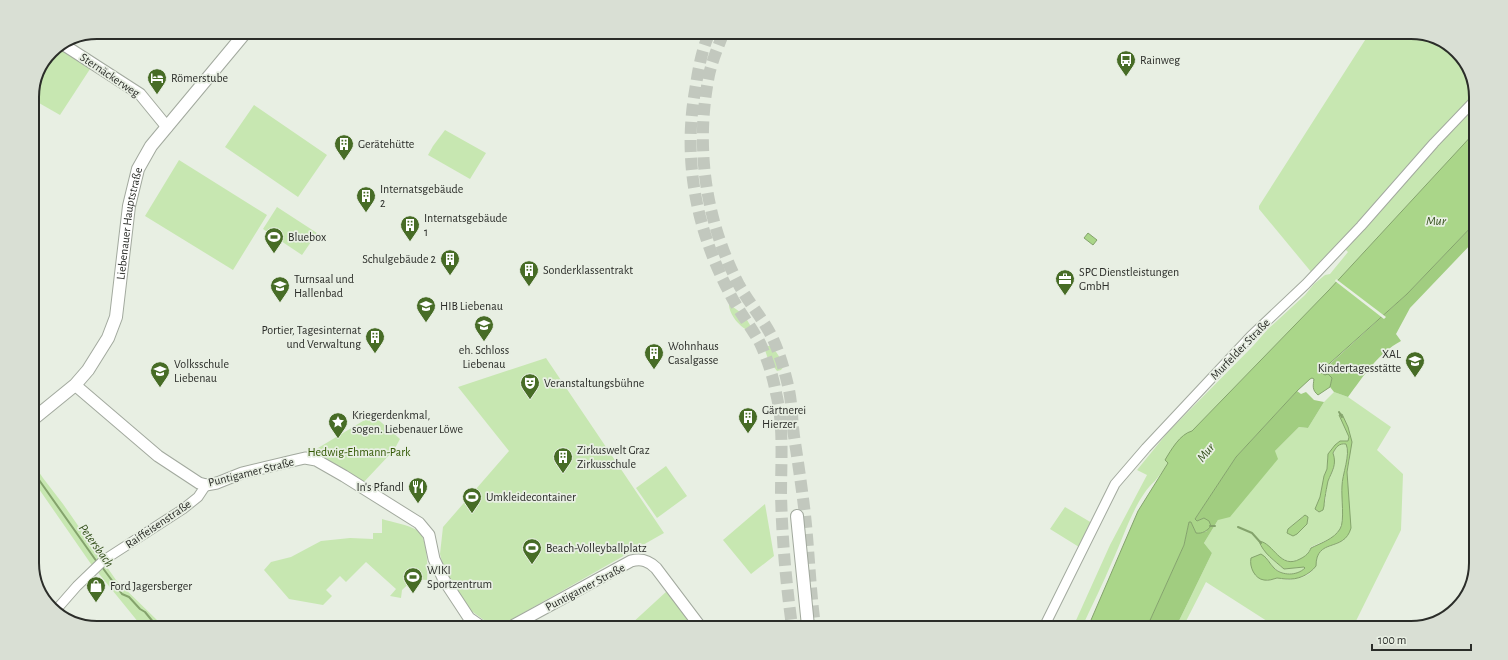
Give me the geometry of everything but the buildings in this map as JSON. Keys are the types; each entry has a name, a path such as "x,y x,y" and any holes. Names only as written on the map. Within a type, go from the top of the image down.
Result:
{"main road":[{"name":"Liebenauer Hauptstraße","path":"39,415 75,385 88,370 108,338 116,317 129,206 138,169 151,146 239,39"},
{"name":"Sternäckerweg","path":"67,48 140,94 167,127"},
{"name":"Puntigamer Straße","path":"75,385 158,456 192,479 206,485 217,483 242,473 270,465 305,458 316,460 344,476 419,523 428,535 434,559 444,580 469,618 473,621"},
{"path":"800,621 797,594 794,516 807,621"},
{"name":"Puntigamer Straße","path":"521,621 631,561 638,560 648,562 656,568 696,621"}],"street":[{"name":"Murfelder Straße","path":"1047,621 1115,484 1146,448 1251,336 1306,284 1362,226 1434,143 1469,106"},
{"name":"Raiffeisenstraße","path":"59,607 77,586 104,560 183,509 198,497 206,485"}],"green space":[{"path":"1366,39 1422,40 1440,47 1455,59 1466,78 1469,103 1312,273 1259,209 1259,206"},
{"path":"63,51 90,69 60,115 39,103 39,93 45,71 51,62"},
{"path":"254,105 327,155 298,197 225,147"},
{"path":"1469,111 1469,138 1329,290 1201,422 1148,488 1130,519 1085,621 1076,621 1110,545 1147,475 1137,470 1168,432 1268,329 1305,295 1314,284 1325,275 1330,274 1348,252 1345,249"},
{"path":"445,130 486,153 470,179 428,155"},
{"path":"179,160 267,215 233,270 145,216"},
{"path":"277,207 317,233 302,255 263,229"},
{"path":"729,304 744,315 753,330 749,331 739,324 729,308"},
{"path":"767,346 770,346 780,358 784,366 781,370 777,371 768,359 765,350"},
{"path":"546,358 664,533 509,621 485,621 470,610 443,567 440,554 443,527 509,451 458,387"},
{"path":"1334,392 1348,397 1391,427 1377,450 1403,474 1401,530 1356,621 1267,621 1206,582 1186,621 1179,621 1212,553 1204,543 1218,520 1275,451 1299,427 1308,428 1324,402","holes":["1340,441 1347,442 1350,458 1347,472 1348,488 1344,540 1321,551 1318,554 1316,566 1309,574 1289,580 1278,578 1266,581 1266,557 1273,567 1283,573 1289,574 1300,572 1306,568 1284,569 1272,559 1260,545 1264,543 1285,560 1295,561 1306,555 1311,547 1331,538 1340,529 1342,520 1342,481 1347,453 1346,444 1338,445 1335,448 1334,467 1329,478 1324,506 1319,512 1317,511 1316,507 1327,469 1327,458","1303,516 1308,521 1297,534 1288,529"]},
{"name":"Hedwig-Ehmann-Park","path":"373,415 400,439 394,450 362,484 313,453 318,448"},
{"path":"666,466 687,496 657,518 636,488"},
{"path":"39,472 116,580 158,621 137,621 91,564 39,489"},
{"path":"765,504 774,556 751,574 723,540"},
{"path":"1065,507 1092,523 1079,547 1050,529"},
{"path":"382,519 417,530 421,534 425,546 427,580 414,579 402,590 401,598 390,596 396,589 366,562 346,582 340,576 326,590 332,596 323,605 289,599 264,570 271,562 291,557 321,541 350,538 373,539 373,533 382,533"},
{"path":"667,591 691,621 634,621"}],"shaded area":[{"path":"1469,229 1469,246 1410,308 1396,334 1401,341 1378,359 1348,397 1334,392 1330,387 1332,378 1320,373 1407,294"},
{"path":"1297,391 1301,394 1306,392 1314,400 1324,402 1308,428 1299,427 1275,451 1278,459 1230,517 1218,520 1204,543 1212,553 1179,621 1150,621 1184,545 1189,522 1191,522 1196,533 1207,531 1204,518 1197,521 1195,519 1236,457"}],"water":[{"name":"Mur","path":"1469,138 1469,229 1407,294 1320,372 1325,375 1328,374 1332,378 1330,387 1318,395 1313,388 1314,379 1310,379 1236,457 1195,519 1197,521 1204,518 1209,521 1211,526 1204,532 1196,533 1191,522 1189,522 1184,545 1150,621 1091,621 1138,511 1168,463 1165,460 1176,443 1184,435 1192,431 1329,290"},
{"path":"1088,233 1097,240 1093,245 1084,238"},
{"path":"1342,414 1348,427 1352,442 1347,472 1351,528 1343,540 1320,551 1317,557 1316,566 1303,576 1295,579 1261,579 1253,572 1251,558 1261,554 1277,571 1285,574 1294,574 1305,568 1284,569 1266,553 1259,541 1269,546 1282,559 1293,561 1304,557 1311,548 1331,538 1340,529 1342,521 1342,481 1347,453 1346,444 1341,444 1338,446 1333,453 1334,464 1328,481 1323,510 1319,512 1315,509 1320,497 1324,476 1327,469 1328,454 1340,441 1348,441 1349,437 1339,415"},
{"path":"1305,515 1308,517 1307,524 1297,534 1293,536 1287,533 1288,529"}],"pier":[{"path":"1336,279 1386,317 1384,319 1335,281"}],"waterway":[{"path":"1339,412 1342,417"},
{"name":"Petersbach","path":"39,480 97,562"},
{"path":"1210,526 1215,526"},
{"path":"1238,527 1252,533 1261,543"},
{"name":"Petersbach","path":"102,567 122,594 129,597 152,621"}],"tunnel":[{"path":"707,39 700,62 692,117 692,168 695,193 700,218 717,266 739,310 760,343 770,367 775,387 779,405 781,430 782,527 791,621"},
{"path":"721,39 710,70 705,102 703,156 706,183 718,235 727,260 739,285 772,337 780,356 789,390 805,515 814,621"}],"place":[{"name":"Rainweg","path":"1126,77"},
{"name":"Römerstube","path":"157,95"},
{"name":"Gerätehütte","path":"344,161"},
{"name":"Internatsgebäude 2","path":"366,213"},
{"name":"Internatsgebäude 1","path":"410,242"},
{"name":"Bluebox","path":"274,254"},
{"name":"Schulgebäude 2","path":"450,276"},
{"name":"Sonderklassentrakt","path":"529,287"},
{"name":"SPC Dienstleistungen GmbH","path":"1065,296"},
{"name":"Turnsaal und Hallenbad","path":"280,303"},
{"name":"HIB Liebenau","path":"426,323"},
{"name":"eh. Schloss Liebenau","path":"484,342"},
{"name":"Portier, Tagesinternat und Verwaltung","path":"375,354"},
{"name":"Wohnhaus Casalgasse","path":"654,370"},
{"name":"XAL Kindertagesstätte","path":"1415,378"},
{"name":"Volksschule Liebenau","path":"160,388"},
{"name":"Veranstaltungsbühne","path":"530,400"},
{"name":"Gärtnerei Hierzer","path":"748,434"},
{"name":"Kriegerdenkmal, sogen. Liebenauer Löwe","path":"338,439"},
{"name":"Zirkuswelt Graz Zirkusschule","path":"563,474"},
{"name":"In's Pfandl","path":"418,504"},
{"name":"Umkleidecontainer","path":"472,514"},
{"name":"Beach-Volleyballplatz","path":"532,565"},
{"name":"WIKI Sportzentrum","path":"413,594"},
{"name":"Ford Jagersberger","path":"96,603"}]}
